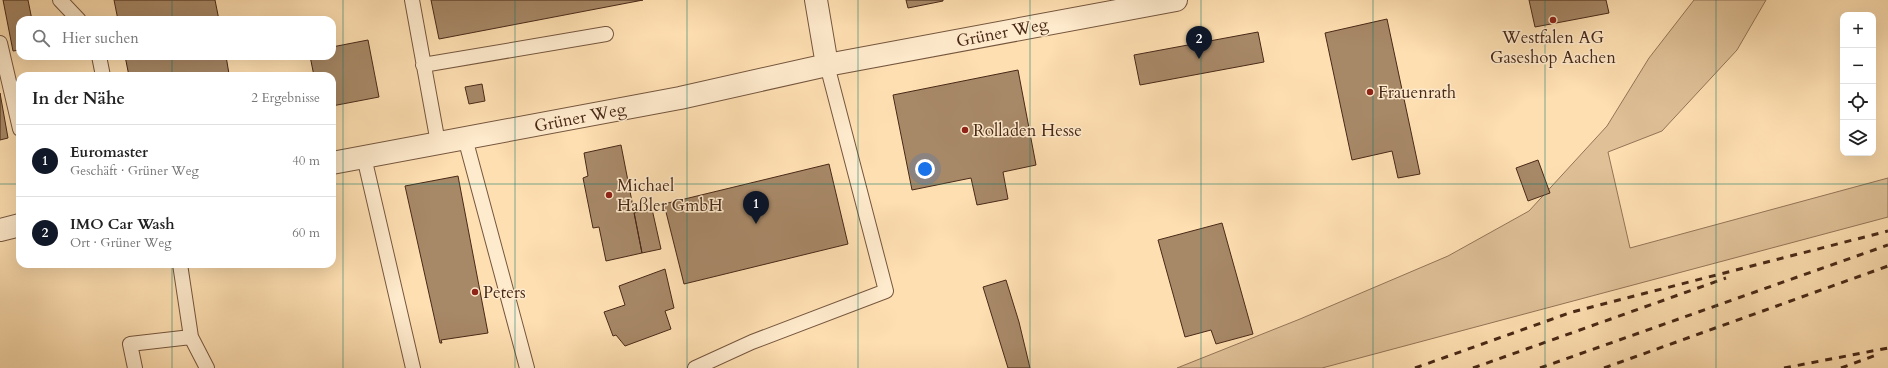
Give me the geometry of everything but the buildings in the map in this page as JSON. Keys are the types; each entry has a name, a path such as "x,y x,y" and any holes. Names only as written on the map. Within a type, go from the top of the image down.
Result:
{"street":[{"path":"816,0 827,65"},
{"name":"Grüner Weg","path":"336,162 680,98 827,65 1176,0"},
{"path":"0,230 16,226"}],"lane":[{"path":"60,0 75,16"},
{"path":"412,0 438,143"},
{"path":"423,65 606,34"},
{"path":"0,44 16,112"},
{"path":"100,60 102,72"},
{"path":"695,368 752,342 886,291 827,65"},
{"path":"465,138 527,368"},
{"path":"364,157 413,368"},
{"path":"181,268 191,337 207,368"},
{"path":"135,368 130,344 191,337"}],"shaded area":[{"path":"1694,0 1766,0 1737,50 1662,131 1608,152 1630,248 1888,178 1888,217 1322,368 1177,368 1300,319 1448,256 1529,211 1607,126 1649,58"}],"railway":[{"path":"1415,368 1572,312 1888,231"},
{"path":"1540,368 1888,245"},
{"path":"1604,368 1888,266"},
{"path":"1473,368 1726,278"},
{"path":"1784,368 1888,348"},
{"path":"1841,368 1879,354"}],"place":[{"name":"Westfalen AG Gaseshop Aachen","path":"1553,20"},
{"name":"IMO Car Wash","path":"1199,59"},
{"name":"Frauenrath","path":"1370,92"},
{"name":"Rolladen Hesse","path":"965,130"},
{"name":"Michael Haßler GmbH","path":"609,195"},
{"name":"Euromaster","path":"756,224"},
{"name":"Peters","path":"475,292"}]}
